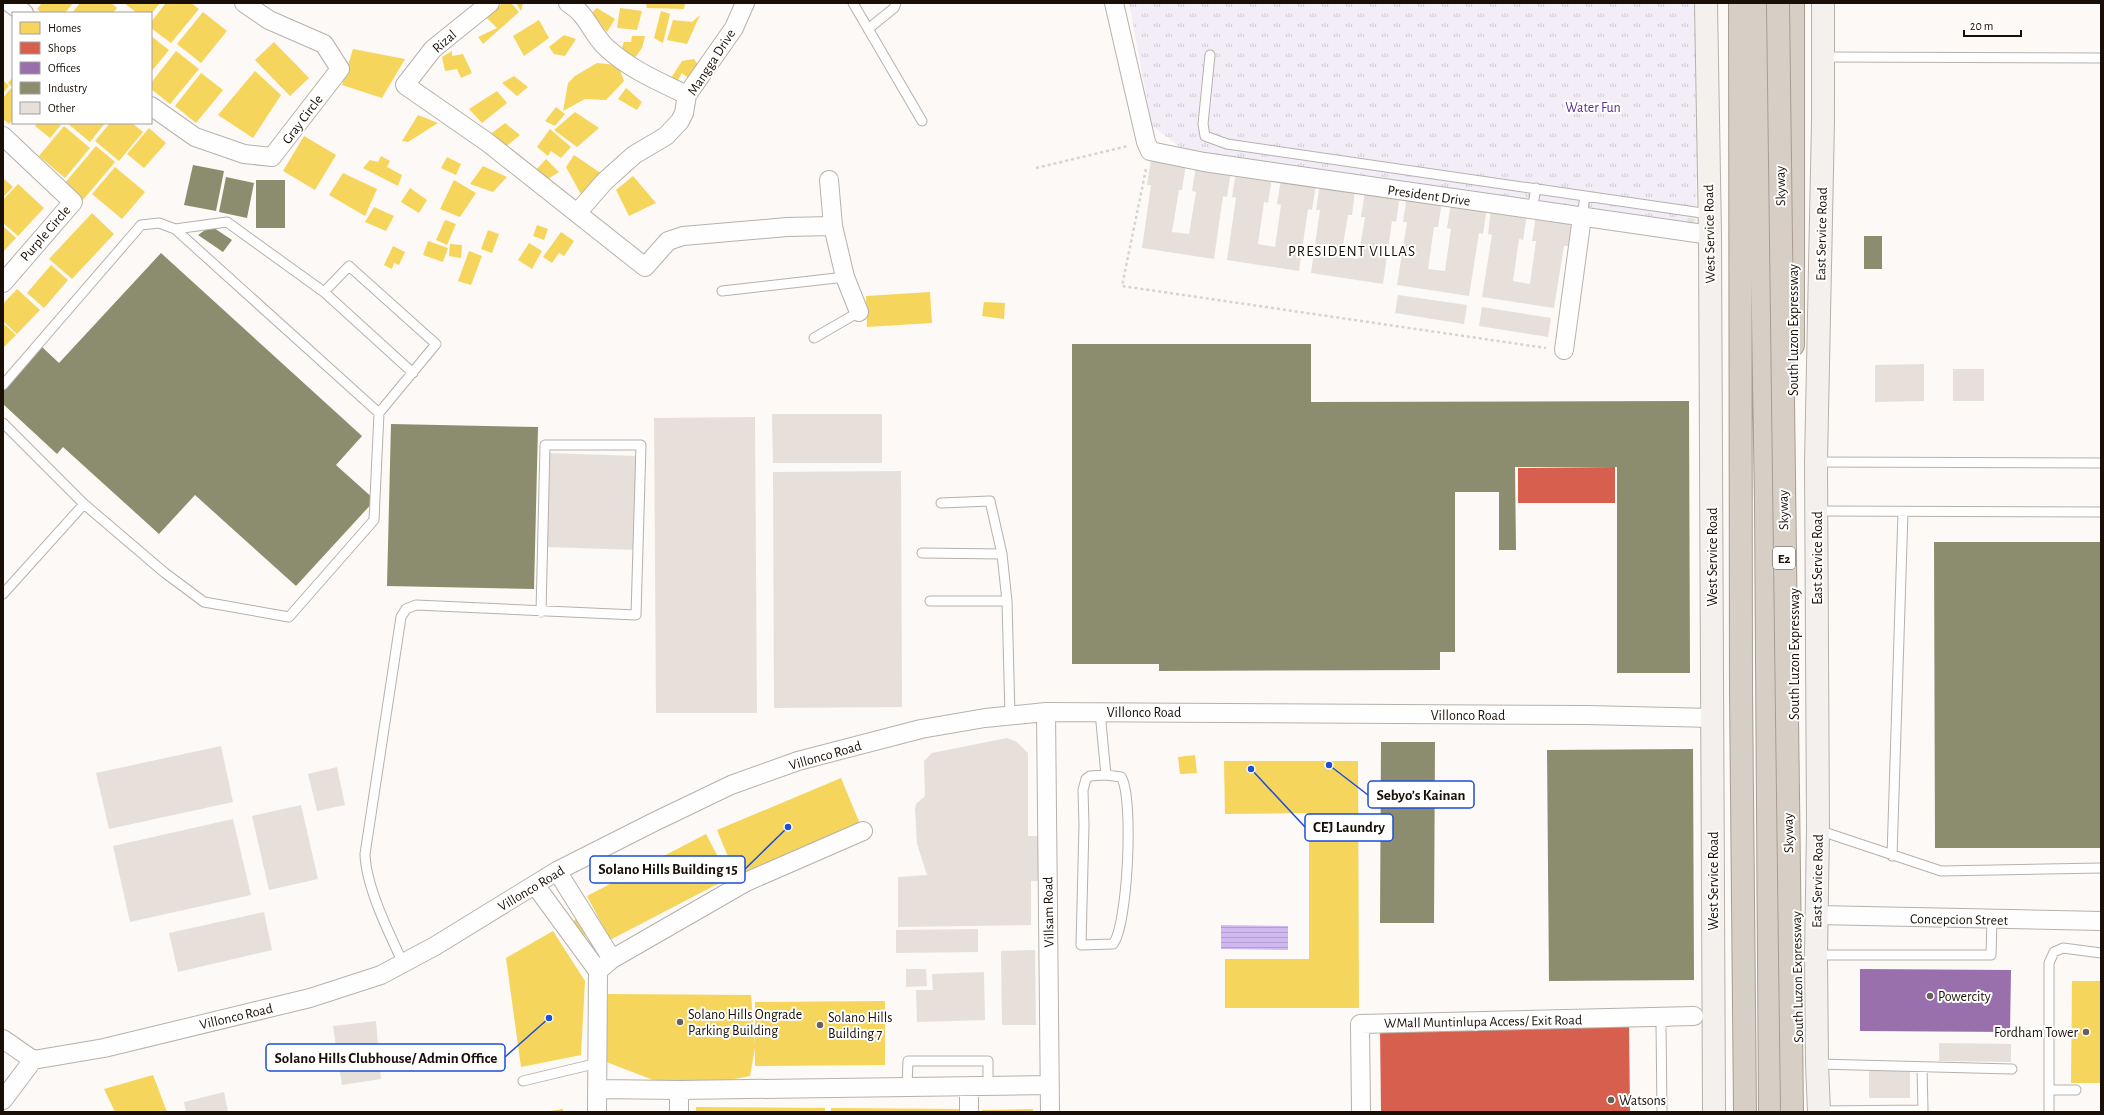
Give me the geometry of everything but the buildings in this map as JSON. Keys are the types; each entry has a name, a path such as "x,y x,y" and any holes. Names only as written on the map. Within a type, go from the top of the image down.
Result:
{"highway":[{"path":"1740,3 1741,689 1745,1112"},
{"name":"Skyway","path":"1758,3 1766,503 1770,1112"},
{"name":"Skyway","path":"1778,3 1792,1112"},
{"name":"South Luzon Expressway","path":"1793,3 1793,692 1798,985 1812,1112"}],"main road":[{"name":"West Service Road","path":"1706,3 1713,718 1704,1014 1714,1112"},
{"name":"East Service Road","path":"1807,1061 1816,955 1817,915 1816,462 1823,121 1823,3"}],"street":[{"path":"10,3 23,12"},
{"name":"Gray Circle","path":"152,107 195,137 244,154 272,157 340,69 324,44 269,20 244,3"},
{"name":"Rizal","path":"490,3 433,49 405,85 487,142 577,213"},
{"path":"568,3 589,22 606,48 627,65 687,95"},
{"name":"Mangga Drive","path":"577,213 605,181 634,155 666,136 680,121 684,113 687,95 734,28 745,3"},
{"path":"1114,3 1148,147"},
{"name":"Purple Circle","path":"3,136 73,202 3,283"},
{"name":"President Drive","path":"1148,147 1204,162 1532,210 1582,217 1709,226"},
{"path":"828,180 834,226 845,276 859,312"},
{"path":"577,213 645,267 668,241 683,236 787,227 834,226"},
{"path":"1564,350 1582,217"},
{"name":"Villonco Road","path":"33,1060 104,1048 310,998 381,975 557,872 654,822 731,785 798,761 921,729 1046,712 1579,715 1713,718"},
{"name":"Villsam Road","path":"1046,712 1050,1112"},
{"path":"598,971 612,959 746,882 863,831"},
{"path":"557,872 612,959"},
{"path":"535,885 598,971 597,1112"},
{"path":"555,912 575,900"},
{"name":"Concepcion Street","path":"1817,915 1992,920 2101,921"},
{"name":"WMall Muntinlupa Access/ Exit Road","path":"1361,1112 1360,1024 1704,1014"},
{"path":"3,1039 33,1060 3,1100"},
{"path":"598,1089 679,1090 988,1085 1050,1086"},
{"path":"969,1086 969,1112"},
{"path":"679,1090 679,1112"}],"lane":[{"path":"853,3 922,121"},
{"path":"868,29 894,8 896,3"},
{"path":"1210,55 1203,124 1205,136 1228,144 1702,213 1709,226"},
{"path":"1823,58 2101,58"},
{"path":"1532,210 1536,188"},
{"path":"1582,217 1584,196"},
{"path":"175,229 227,222 324,292 413,373"},
{"path":"3,384 141,225 159,223 175,229 379,413"},
{"path":"3,423 84,504 165,573 204,602 288,617 374,520 379,413 436,344 349,266 324,292"},
{"path":"722,291 845,276"},
{"path":"814,338 859,312"},
{"path":"403,963 387,927 365,868 365,854 401,617 406,609 416,605 541,612 636,615 641,445 544,445 541,612"},
{"path":"1816,462 2101,463"},
{"path":"941,503 990,501 1002,554 1007,602 1010,716"},
{"path":"3,594 84,504"},
{"path":"1817,511 2101,512"},
{"path":"1892,856 1903,512"},
{"path":"922,553 1002,554"},
{"path":"930,602 1007,602"},
{"path":"1100,712 1106,775"},
{"path":"1106,775 1121,777 1124,781 1127,796 1128,854 1122,923 1119,937 1114,944 1081,945 1084,786 1090,776 1106,775"},
{"path":"1818,830 1892,856 1941,871 2101,868"},
{"path":"1816,955 1991,955 1992,920"},
{"path":"2049,1112 2049,963 2054,952 2063,948 2101,953"},
{"path":"1662,1112 1661,1023 1704,1014"},
{"path":"907,1086 908,1061 988,1062 988,1085"},
{"path":"1807,1061 2012,1069"},
{"path":"523,1081 598,1063"},
{"path":"1812,1112 1923,1110 1922,1066"},
{"path":"2049,1090 2076,1090"}],"path":[{"path":"1036,168 1148,147 1122,286 1564,350"}],"green space":[{"name":"Water Fun","path":"1129,3 1699,3 1696,226 1205,155 1180,147 1152,126"}],"shaded area":[{"path":"1221,925 1288,926 1288,950 1221,949"}],"place":[{"name":"Sebyo’s Kainan","path":"1329,765"},
{"name":"CEJ Laundry","path":"1251,769"},
{"name":"Solano Hills Building 15","path":"788,827"},
{"name":"Powercity","path":"1930,996"},
{"name":"Solano Hills Clubhouse/ Admin Office","path":"549,1018"},
{"name":"Solano Hills Ongrade Parking Building","path":"680,1022"},
{"name":"Solano Hills Building 7","path":"820,1025"},
{"name":"Fordham Tower","path":"2086,1032"},
{"name":"Watsons","path":"1611,1100"}],"district":[{"name":"PRESIDENT VILLAS","path":"1352,251"}]}
